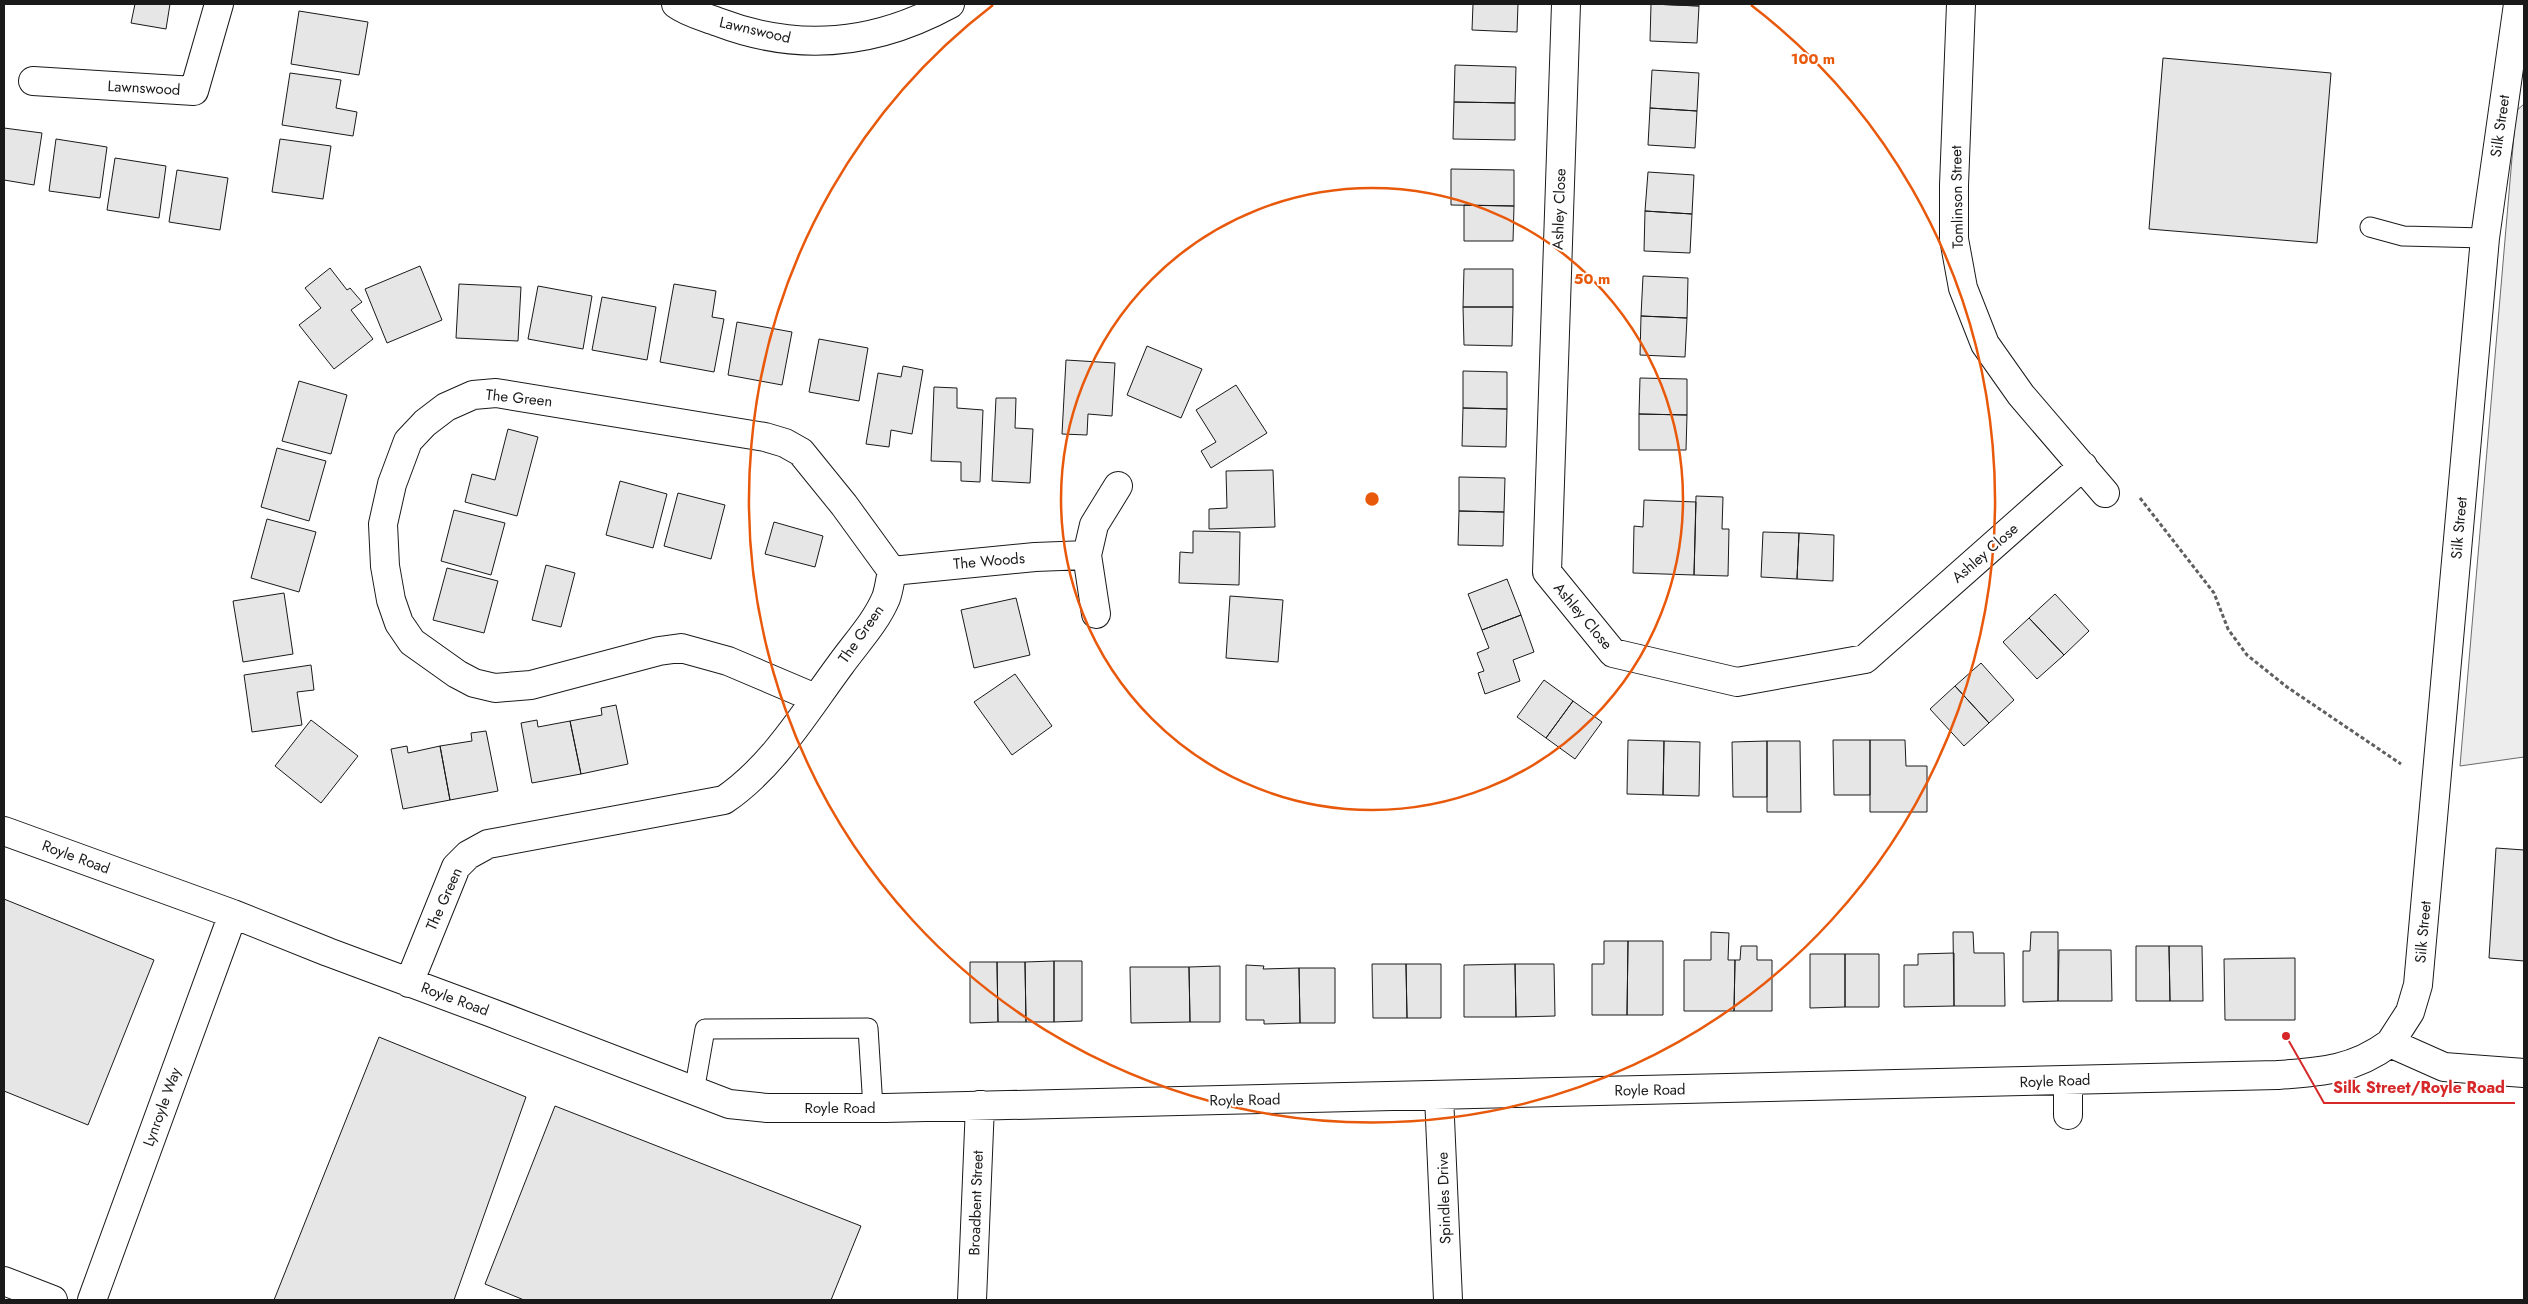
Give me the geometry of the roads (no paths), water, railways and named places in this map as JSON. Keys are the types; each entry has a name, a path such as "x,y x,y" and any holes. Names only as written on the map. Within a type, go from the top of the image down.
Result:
{"street":[{"name":"Lawnswood","path":"32,81 194,91 219,4"},
{"name":"Lawnswood","path":"676,4 728,26 783,39 824,41 872,36 918,21 950,4"},
{"name":"Ashley Close","path":"1566,4 1547,572 1613,653 1737,682 1864,659 2083,466"},
{"name":"Tomlinson Street","path":"1961,4 1954,239 1963,288 1985,344 2021,395 2105,494"},
{"name":"Silk Street","path":"2390,1043 2410,1012 2418,985 2485,238 2517,5"},
{"name":"The Green","path":"409,983 456,867 468,856 488,844 724,800 745,786 766,763 815,698 877,614 887,596 892,571 844,505 801,452 785,443 765,437 496,393 473,395 446,407 425,423 408,441 392,484 383,524 391,600 399,623 412,642 457,674 474,683 495,688 531,685 659,651 681,648 728,660 815,698"},
{"path":"1096,614 1087,555 1094,525 1118,486"},
{"name":"The Woods","path":"892,571 1035,557 1087,555"},
{"name":"Royle Road","path":"4,831 233,914 694,1092 729,1104 767,1108 872,1108 1440,1096 2322,1072 2351,1065 2372,1056 2390,1043"},
{"name":"Lynroyle Way","path":"92,1300 233,914"},
{"path":"2390,1043 2444,1067 2524,1073"},
{"path":"2068,1080 2068,1115"},
{"name":"Spindles Drive","path":"1440,1096 1448,1300"},
{"name":"Broadbent Street","path":"972,1300 980,1105"},
{"path":"4,1281 53,1300"}],"lane":[{"path":"2370,227 2403,236 2485,238"},
{"path":"694,1092 705,1029 868,1028 872,1108"}],"place":[{"name":"Silk Street/Royle Road","path":"2286,1036"}]}
